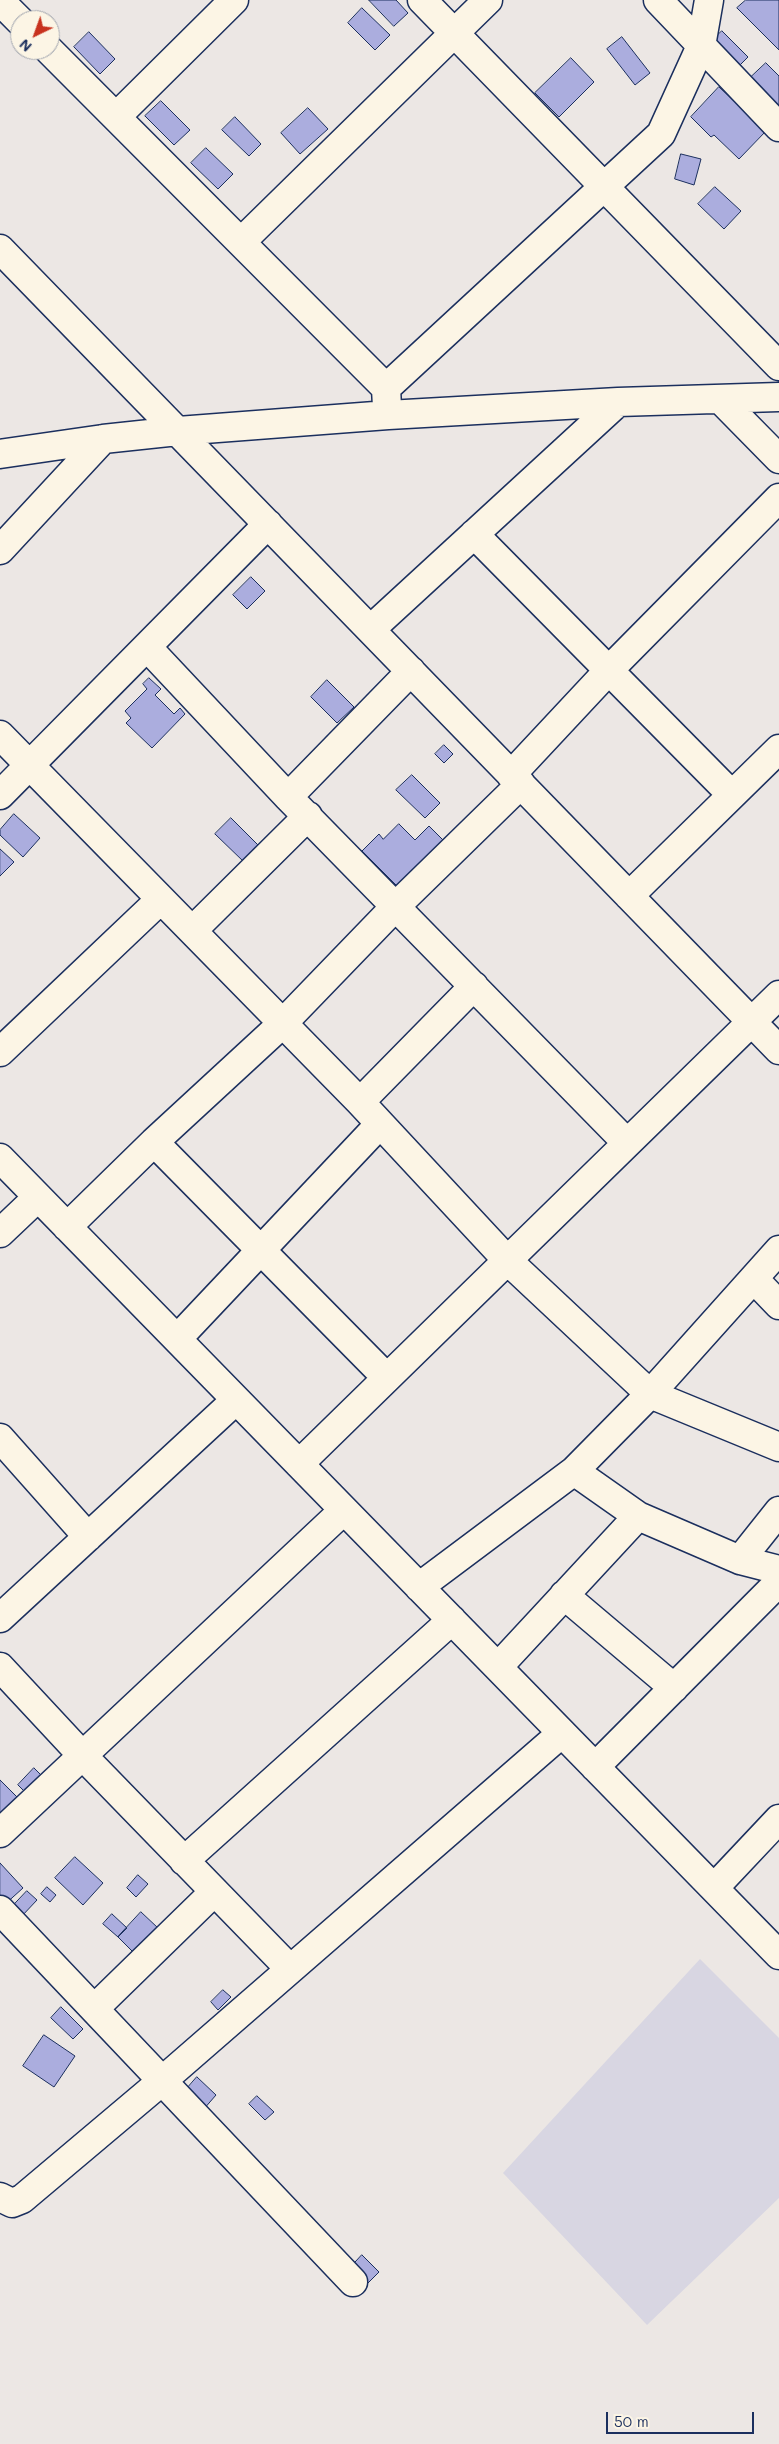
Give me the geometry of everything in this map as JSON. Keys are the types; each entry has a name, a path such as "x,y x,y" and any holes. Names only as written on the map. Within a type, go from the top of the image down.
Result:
{"street":[{"path":"116,116 234,0"},
{"path":"422,0 779,366"},
{"path":"242,242 488,0"},
{"path":"658,0 779,127"},
{"path":"386,388 662,134 701,46 709,0"},
{"path":"0,1 10,11"},
{"path":"59,60 386,388 388,415"},
{"path":"0,248 779,1050"},
{"path":"0,454 103,439 178,431 388,415 618,402 779,397"},
{"path":"721,400 779,459"},
{"path":"371,629 618,402"},
{"path":"0,550 103,439"},
{"path":"67,1227 154,1142 282,1024 516,779 610,669 779,498"},
{"path":"0,795 268,524"},
{"path":"474,534 610,669 732,795"},
{"path":"147,647 288,797 627,1143"},
{"path":"288,797 410,671"},
{"path":"0,735 360,1102 379,1125 507,1260 650,1394 779,1447"},
{"path":"629,896 779,749"},
{"path":"193,930 308,816"},
{"path":"0,1052 160,900"},
{"path":"360,1102 474,986"},
{"path":"299,1464 779,995"},
{"path":"177,1338 379,1125"},
{"path":"154,1142 387,1378"},
{"path":"0,1158 779,1955"},
{"path":"0,1233 38,1197"},
{"path":"419,1586 574,1471 650,1394 779,1250"},
{"path":"754,1279 779,1305"},
{"path":"0,1618 236,1400"},
{"path":"0,1438 88,1537"},
{"path":"574,1471 638,1516 740,1560 779,1570"},
{"path":"0,1833 81,1754 344,1510"},
{"path":"740,1560 779,1511"},
{"path":"498,1667 638,1516"},
{"path":"595,1767 779,1582"},
{"path":"564,1595 674,1688"},
{"path":"184,1861 452,1620"},
{"path":"0,1667 81,1754 290,1969"},
{"path":"0,2197 12,2203 22,2199 162,2081 562,1733"},
{"path":"714,1888 779,1819"},
{"path":"94,2009 214,1892"},
{"path":"0,1910 354,2282"}],"shaded area":[{"path":"700,1959 779,2038 779,2198 647,2325 503,2173"}],"building":[{"path":"369,0 396,0 408,13 394,26"},
{"path":"746,0 779,0 779,50 737,8"},
{"path":"362,8 390,35 375,50 348,23"},
{"path":"722,31 748,57 736,69 710,43"},
{"path":"89,32 115,59 100,74 74,47"},
{"path":"622,37 650,73 635,85 607,49"},
{"path":"571,58 594,82 559,117 535,93"},
{"path":"766,63 779,76 779,107 749,79"},
{"path":"719,87 766,131 739,159 714,135 711,137 691,117"},
{"path":"161,101 190,130 174,145 145,116"},
{"path":"308,108 328,129 300,154 281,133"},
{"path":"235,117 261,144 249,156 222,130"},
{"path":"206,148 233,174 218,189 191,163"},
{"path":"681,154 701,159 694,185 675,179"},
{"path":"715,187 741,211 724,229 698,204"},
{"path":"251,577 265,591 247,609 233,595"},
{"path":"149,678 161,689 155,695 174,714 180,708 185,714 152,748 126,723 131,718 125,711 147,689 143,684"},
{"path":"327,680 354,707 337,723 311,697"},
{"path":"444,745 453,754 444,763 435,754"},
{"path":"412,775 440,803 425,818 396,790"},
{"path":"14,814 40,838 23,857 0,835 0,830"},
{"path":"231,818 259,846 244,862 215,834"},
{"path":"399,824 415,840 429,826 446,843 399,888 362,851 379,834 383,839"},
{"path":"0,849 14,862 0,876"},
{"path":"34,1768 45,1779 29,1796 18,1785"},
{"path":"0,1780 20,1800 3,1817 0,1814"},
{"path":"75,1857 103,1883 83,1905 55,1878"},
{"path":"0,1863 23,1888 3,1906 0,1902"},
{"path":"138,1875 148,1884 136,1897 127,1888"},
{"path":"47,1887 56,1895 50,1902 41,1894"},
{"path":"27,1891 37,1900 21,1917 11,1908"},
{"path":"141,1912 158,1928 134,1953 118,1937"},
{"path":"112,1914 127,1928 118,1937 103,1924"},
{"path":"223,1990 231,1997 218,2010 211,2002"},
{"path":"61,2007 83,2029 73,2039 51,2018"},
{"path":"44,2035 75,2056 54,2087 23,2066"},
{"path":"197,2077 216,2095 203,2110 184,2092"},
{"path":"257,2096 274,2112 265,2120 249,2104"},
{"path":"362,2255 379,2272 368,2283 351,2267"}]}
